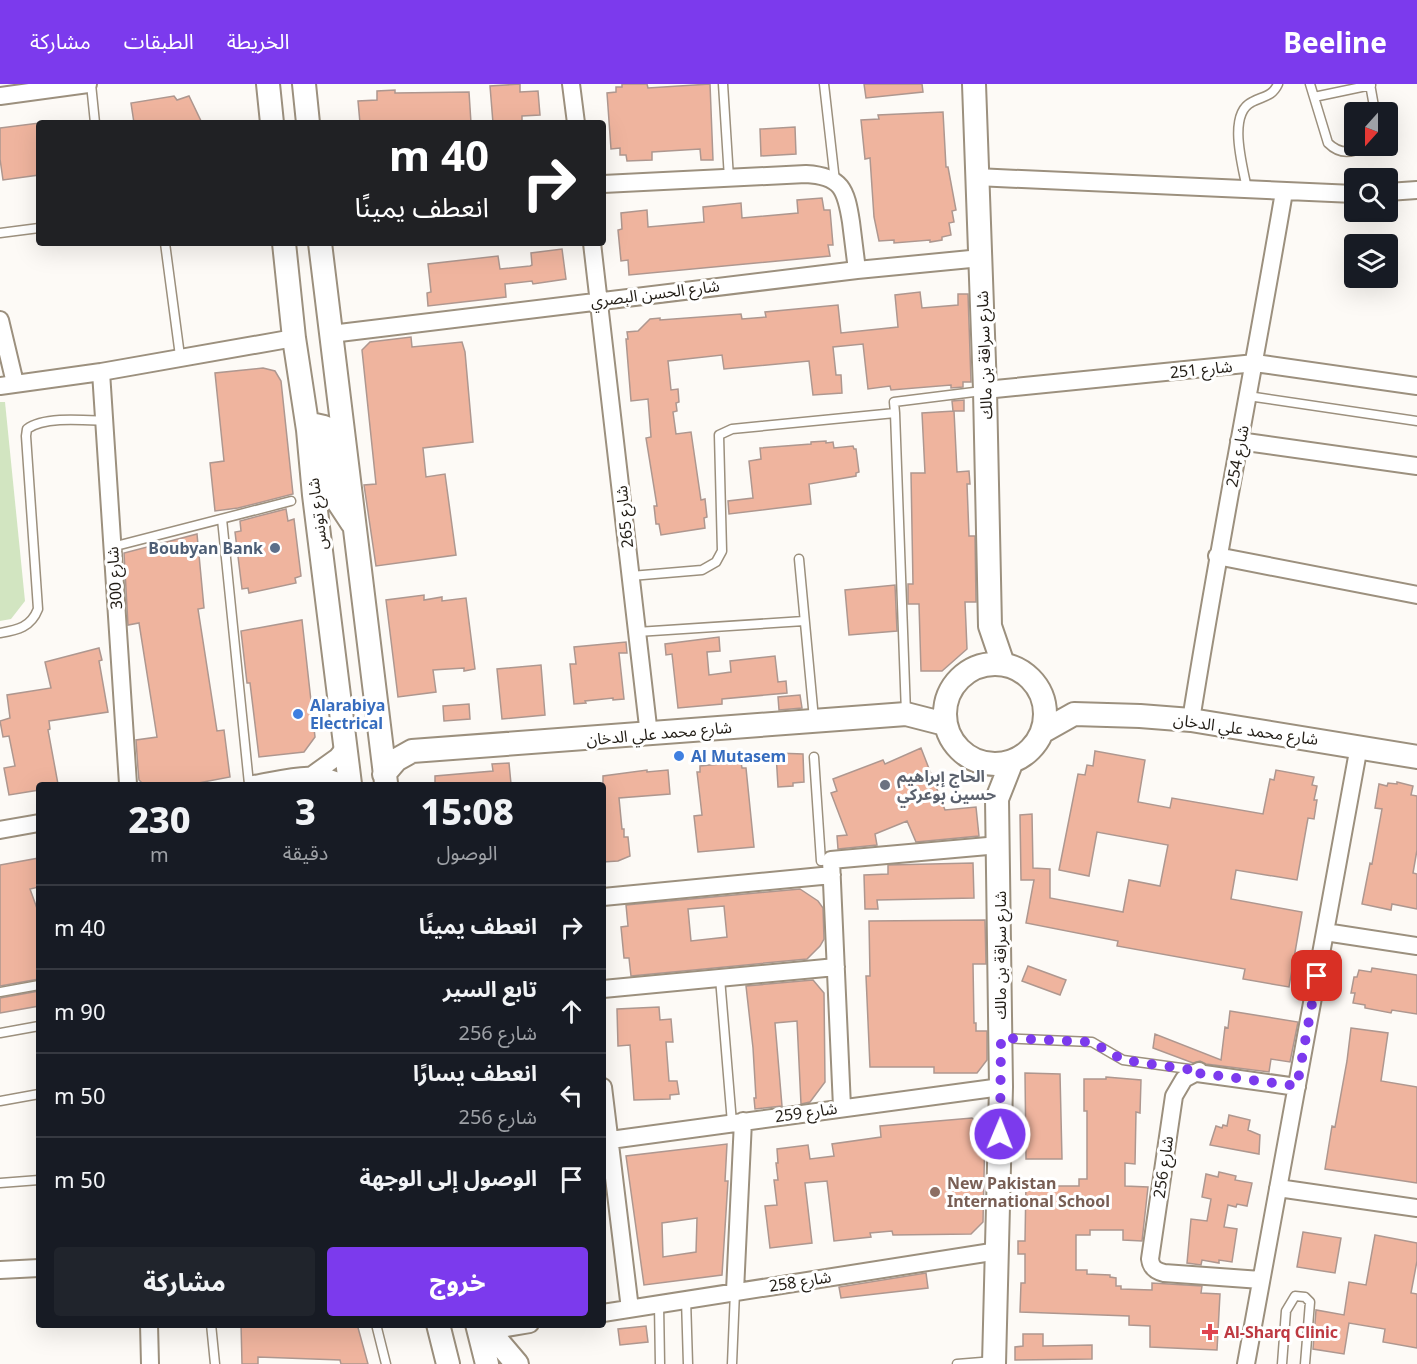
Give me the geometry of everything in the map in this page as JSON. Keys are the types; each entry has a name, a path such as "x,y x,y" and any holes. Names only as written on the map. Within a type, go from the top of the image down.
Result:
{"street":[{"path":"0,96 90,84"},
{"path":"268,84 272,120"},
{"path":"571,84 576,120"},
{"name":"شارع سراقة بن مالك","path":"974,84 985,390 990,626 1003,664"},
{"path":"308,88 308,120"},
{"path":"606,184 821,175 835,181 847,197 857,270"},
{"path":"976,177 1344,194"},
{"path":"1398,191 1417,190"},
{"name":"شارع 254","path":"1191,720 1217,556 1255,363 1284,192"},
{"name":"شارع تونس","path":"284,246 350,782"},
{"path":"320,246 385,779"},
{"name":"شارع 265","path":"592,246 649,735"},
{"name":"شارع الحسن البصري","path":"331,334 599,300 981,258"},
{"path":"288,285 300,304 316,389 330,394 338,389"},
{"path":"0,320 7,385 101,372 294,338"},
{"name":"شارع 251","path":"985,390 1255,363 1417,386"},
{"name":"شارع 300","path":"101,372 128,782"},
{"path":"308,430 315,425 324,427 333,494 355,527"},
{"path":"1239,441 1417,466"},
{"path":"1217,556 1417,595"},
{"name":"شارع سراقة بن مالك","path":"974,668 990,626"},
{"path":"1003,664 1012,667 1036,685 1045,713 1042,732 1031,748 1012,761 996,764 977,761 960,750 953,742 945,724 945,705 958,679 983,665 1003,664"},
{"name":"شارع محمد علي الدخان","path":"906,714 948,696"},
{"name":"شارع محمد علي الدخان","path":"1041,696 1074,714 1191,720 1417,757"},
{"name":"شارع محمد علي الدخان","path":"380,739 412,751 906,714 945,724"},
{"name":"شارع محمد علي الدخان","path":"1042,732 1074,714"},
{"path":"312,775 331,762 346,746"},
{"path":"1246,1364 1359,746"},
{"path":"385,779 396,760 412,751"},
{"name":"شارع سراقة بن مالك","path":"977,761 997,798"},
{"name":"شارع سراقة بن مالك","path":"994,1362 1001,1088 997,798 1012,761"},
{"path":"267,782 312,775 339,782"},
{"path":"0,830 36,824"},
{"path":"606,897 999,845"},
{"path":"832,867 842,1107"},
{"path":"1325,932 1417,946"},
{"path":"606,989 836,967"},
{"path":"1199,1071 1197,1073 1297,1086"},
{"name":"شارع 256","path":"1199,1071 1184,1079 1174,1096 1151,1265 1154,1269 1164,1273 1262,1280"},
{"name":"شارع 259","path":"607,1140 842,1107 1001,1088"},
{"path":"735,1291 737,1122"},
{"path":"607,1140 630,1309"},
{"path":"1278,1188 1417,1208"},
{"name":"شارع 258","path":"606,1313 998,1251"},
{"path":"0,1270 36,1268"},
{"path":"148,1328 150,1364"},
{"path":"439,1328 448,1364"},
{"path":"484,1328 487,1364"},
{"path":"485,1328 517,1364"}],"lane":[{"path":"90,84 95,120"},
{"path":"723,84 729,178"},
{"path":"824,84 835,181"},
{"path":"1247,190 1239,143 1239,116 1244,106 1268,97 1278,84"},
{"path":"1310,84 1328,143 1335,150 1344,152"},
{"path":"1314,97 1344,87 1370,84 1373,102"},
{"path":"0,233 36,228"},
{"path":"165,246 180,357"},
{"path":"906,714 894,402 985,390"},
{"path":"1248,396 1417,421"},
{"path":"631,576 702,570 716,562 722,551 719,435 732,429 895,413"},
{"path":"0,633 27,626 35,618 38,609 27,429 35,424 65,420 105,421"},
{"path":"112,547 291,501"},
{"path":"222,519 249,782"},
{"path":"799,559 814,720"},
{"path":"637,632 804,621"},
{"path":"814,757 821,861 832,867"},
{"path":"720,978 737,1122"},
{"path":"0,992 36,986"},
{"path":"0,1033 36,1027"},
{"path":"1001,1038 1092,1042 1123,1060 1199,1071"},
{"path":"0,1101 36,1095"},
{"path":"0,1183 36,1180"},
{"path":"732,1364 735,1291"},
{"path":"1282,1364 1286,1311 1294,1296 1305,1297 1310,1302 1305,1364"},
{"path":"686,1299 688,1364"},
{"path":"659,1304 660,1364"},
{"path":"211,1328 215,1364"},
{"path":"377,1328 386,1364"},
{"path":"957,1364 994,1362"}],"green space":[{"path":"0,402 5,402 25,601 11,619 0,621"}],"building":[{"path":"520,84 520,92 538,91 540,115 522,116 522,120 493,120 490,86"},
{"path":"622,84 647,84 648,88 710,84 713,160 701,160 700,149 652,152 652,160 627,161 626,155 620,155 620,148 611,149 607,93 616,92 616,87 622,87"},
{"path":"864,84 922,84 923,92 866,98"},
{"path":"395,90 395,93 469,92 471,120 360,120 358,101 377,100 377,91"},
{"path":"174,96 177,100 189,96 201,120 134,120 131,103"},
{"path":"943,112 946,167 948,167 956,210 952,211 954,222 949,223 951,235 942,237 942,240 930,242 930,240 894,243 894,240 879,241 874,217 870,158 865,159 861,120 879,119 878,115"},
{"path":"36,123 36,175 3,180 0,128"},
{"path":"795,127 796,154 761,156 760,129"},
{"path":"822,198 824,210 830,210 833,245 828,245 830,256 629,275 628,260 621,261 618,230 622,229 621,213 647,210 648,227 704,222 703,207 741,203 742,218 798,213 797,200"},
{"path":"562,249 566,279 533,284 532,281 505,284 506,297 428,306 427,293 431,292 428,264 498,256 500,269 530,266 532,265 531,253"},
{"path":"920,292 922,308 958,305 958,294 968,294 971,382 963,382 963,387 951,388 951,385 891,390 890,386 868,389 863,344 833,347 836,375 841,375 842,393 813,395 809,361 724,369 722,355 668,361 671,390 678,389 679,402 676,403 677,411 673,412 676,434 691,432 701,500 705,499 707,517 704,518 705,528 661,535 659,524 656,524 654,506 657,506 646,438 651,437 648,399 631,401 627,332 638,331 650,319 741,314 742,319 766,317 765,312 838,305 841,333 898,327 895,295"},
{"path":"411,337 412,347 462,342 465,352 473,442 423,448 426,477 445,474 456,555 376,566 364,485 376,484 362,350 370,342"},
{"path":"263,368 275,371 281,381 293,494 238,508 215,511 210,463 224,461 215,373"},
{"path":"964,400 964,411 953,411 952,401"},
{"path":"954,411 957,472 969,471 970,484 967,484 969,536 975,536 976,602 965,602 967,649 942,671 921,671 919,604 908,604 908,584 913,584 911,473 925,473 922,413"},
{"path":"826,441 826,443 833,442 834,448 853,446 856,449 859,472 856,476 809,484 811,504 729,514 728,501 753,498 749,461 761,459 760,448"},
{"path":"286,509 288,521 294,519 301,576 295,578 296,583 249,593 248,588 242,589 235,532 241,531 240,521"},
{"path":"197,534 204,608 198,609 217,731 224,730 230,777 204,782 141,782 139,780 136,740 157,737 139,623 128,625 124,553"},
{"path":"895,585 897,631 849,635 845,590"},
{"path":"424,595 424,600 442,597 442,601 466,598 475,669 433,670 436,692 398,697 386,600"},
{"path":"302,620 315,737 304,752 259,757 241,631"},
{"path":"719,637 720,651 707,652 709,675 731,672 730,661 775,656 778,682 786,681 787,693 722,699 722,704 678,708 672,654 666,655 665,644"},
{"path":"626,642 627,653 619,653 624,699 613,700 613,698 574,704 570,664 576,664 574,647"},
{"path":"99,648 102,660 99,661 108,712 49,721 50,729 48,730 58,782 36,782 36,790 9,795 4,768 15,766 9,736 3,737 0,721 10,718 7,695 51,688 45,662"},
{"path":"541,665 545,715 502,719 497,669"},
{"path":"800,695 802,708 779,710 778,697"},
{"path":"469,704 470,719 444,721 443,706"},
{"path":"921,748 945,810 976,807 979,836 916,842 907,821 875,834 877,845 838,849 837,836 847,835 831,793 837,791 833,779 883,760 885,764"},
{"path":"1095,751 1145,760 1138,802 1170,808 1172,798 1263,814 1270,779 1274,780 1276,770 1314,777 1312,785 1317,786 1314,800 1317,800 1314,819 1308,818 1297,880 1236,870 1231,899 1302,912 1289,987 1243,979 1245,969 1117,946 1118,941 1026,923 1034,880 1021,880 1020,815 1032,814 1033,868 1050,869 1050,898 1123,912 1129,880 1160,886 1168,845 1097,832 1089,876 1059,870 1078,774 1085,775 1087,765 1093,766"},
{"path":"776,753 803,754 804,782 793,783 793,786 778,787"},
{"path":"741,762 742,768 746,768 754,847 698,852 694,816 702,815 697,772 700,772 700,766"},
{"path":"509,763 511,782 435,782 435,776 493,771 492,764"},
{"path":"647,770 647,772 668,770 670,794 619,798 622,829 624,829 624,837 628,837 630,856 618,861 606,862 606,782 603,782 603,776"},
{"path":"1397,782 1413,786 1411,795 1417,796 1417,850 1413,873 1417,874 1417,909 1392,904 1391,910 1362,904 1382,809 1375,808 1379,784 1387,786 1388,783 1397,784"},
{"path":"36,859 36,888 30,889 36,906 36,980 0,986 0,865"},
{"path":"973,863 974,898 877,900 878,909 865,909 864,875 888,874 888,865"},
{"path":"800,889 818,901 823,908 824,939 807,959 631,976 629,958 624,958 621,927 628,926 626,905","holes":["724,906 727,937 691,941 688,909"]},
{"path":"985,920 986,964 973,964 974,1023 976,1023 976,1031 987,1031 987,1060 977,1073 934,1073 934,1067 870,1067 866,976 870,976 869,921"},
{"path":"1028,966 1066,980 1060,995 1022,981"},
{"path":"1372,968 1417,975 1417,1014 1392,1010 1391,1013 1353,1003 1355,993 1351,993 1354,977 1357,977 1359,970 1371,972"},
{"path":"813,980 824,993 825,1082 810,1102 801,1104 797,1021 775,1023 782,1106 755,1109 753,1048 746,986"},
{"path":"36,992 36,1007 0,1013 0,998"},
{"path":"659,1007 660,1020 671,1019 673,1042 666,1042 669,1081 677,1081 679,1094 670,1095 670,1099 634,1100 630,1045 618,1046 617,1009"},
{"path":"1230,1011 1298,1022 1290,1062 1271,1059 1269,1072 1206,1064 1200,1061 1193,1063 1153,1048 1155,1034 1221,1060 1225,1027 1228,1028"},
{"path":"1351,1028 1388,1033 1381,1081 1417,1087 1417,1183 1325,1169 1332,1126 1335,1127"},
{"path":"1025,1073 1060,1074 1062,1159 1026,1159"},
{"path":"1106,1077 1141,1080 1140,1113 1136,1112 1135,1164 1125,1163 1125,1186 1148,1187 1142,1241 1123,1240 1123,1230 1090,1230 1090,1235 1076,1235 1076,1270 1087,1270 1087,1274 1110,1275 1116,1278 1116,1286 1121,1286 1121,1289 1152,1290 1152,1283 1202,1286 1201,1293 1220,1294 1217,1350 1150,1347 1150,1326 1129,1325 1129,1316 1020,1312 1021,1283 1025,1283 1025,1254 1018,1254 1018,1241 1025,1241 1026,1182 1051,1182 1051,1186 1079,1186 1079,1179 1087,1179 1087,1111 1084,1111 1084,1079 1106,1079"},
{"path":"1229,1115 1250,1120 1248,1130 1260,1135 1259,1154 1210,1145 1216,1126 1222,1128 1223,1125 1227,1126"},
{"path":"972,1118 985,1130 983,1222 971,1234 893,1235 892,1231 870,1233 871,1237 834,1241 827,1181 805,1183 812,1243 770,1248 765,1206 777,1205 774,1180 778,1180 777,1149 808,1145 810,1159 834,1156 832,1144 881,1137 880,1126"},
{"path":"727,1144 725,1181 728,1181 722,1275 644,1285 626,1156","holes":["697,1218 696,1252 663,1257 662,1223"]},
{"path":"1219,1172 1236,1176 1235,1180 1252,1183 1247,1206 1228,1205 1224,1227 1237,1229 1232,1262 1219,1260 1219,1263 1202,1260 1201,1265 1187,1263 1191,1219 1207,1221 1211,1199 1202,1197 1206,1174 1218,1177"},
{"path":"1303,1232 1341,1238 1335,1273 1297,1267"},
{"path":"1375,1235 1417,1243 1417,1261 1411,1293 1417,1294 1417,1348 1383,1342 1385,1329 1349,1323 1344,1354 1313,1349 1316,1310 1344,1315 1349,1282 1366,1285"},
{"path":"926,1273 928,1288 841,1298 839,1287"},
{"path":"646,1326 648,1342 620,1345 618,1329"},
{"path":"241,1328 358,1328 368,1364 341,1364 340,1360 258,1357 258,1364 242,1364"},
{"path":"1023,1334 1043,1334 1043,1346 1092,1345 1092,1359 1015,1360 1015,1347 1023,1346"}],"place":[{"name":"Boubyan Bank","path":"275,548"},
{"name":"Alarabiya Electrical","path":"298,714"},
{"name":"Al Mutasem","path":"679,756"},
{"name":"الحاج إبراهيم حسين بوعركي","path":"885,785"},
{"name":"New Pakistan International School","path":"935,1192"},
{"name":"Al-Sharq Clinic","path":"1210,1332"}],"route":[{"path":"1000,1134 1001,1038 1092,1042 1123,1060 1174,1066 1199,1071 1197,1073 1297,1086 1317,976"}]}
